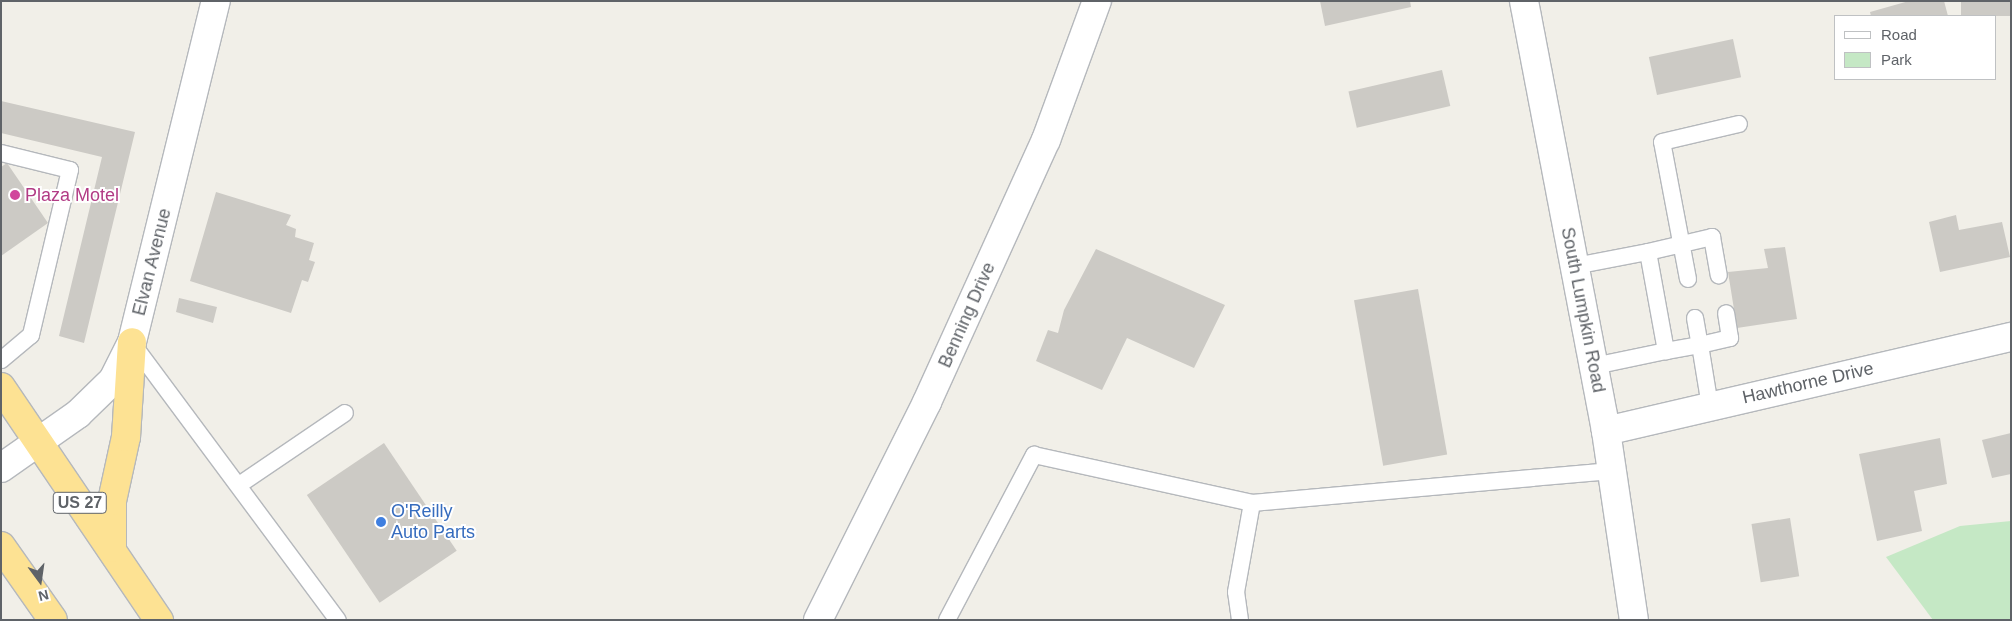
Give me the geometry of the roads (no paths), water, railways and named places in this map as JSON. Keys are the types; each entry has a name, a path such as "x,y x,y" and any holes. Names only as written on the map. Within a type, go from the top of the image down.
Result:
{"highway":[{"path":"112,548 112,501 126,437 132,342"},
{"name":"US 27","path":"1,387 37,443 112,548 160,620"},
{"path":"1,546 9,570 53,620"}],"street":[{"name":"Elvan Avenue","path":"1,468 78,414 113,380 132,342 216,1"},
{"name":"Benning Drive","path":"818,620 927,402 1042,149 1097,1"},
{"name":"South Lumpkin Road","path":"1525,2 1606,430 1634,620"},
{"name":"Hawthorne Drive","path":"1606,430 2011,337"}],"lane":[{"path":"1688,279 1662,142 1739,124"},
{"path":"1,153 70,170 31,335 1,360"},
{"path":"1575,266 1712,237 1719,275"},
{"path":"1648,252 1666,351"},
{"path":"1594,366 1730,338 1726,313"},
{"path":"1695,318 1710,406"},
{"path":"132,342 338,620"},
{"path":"239,486 345,414"},
{"path":"947,620 1034,455 1252,503 1612,471"},
{"path":"1240,620 1236,592 1252,503"}],"place":[{"name":"Plaza Motel","path":"15,195"},
{"name":"O'Reilly Auto Parts","path":"381,522"}]}
